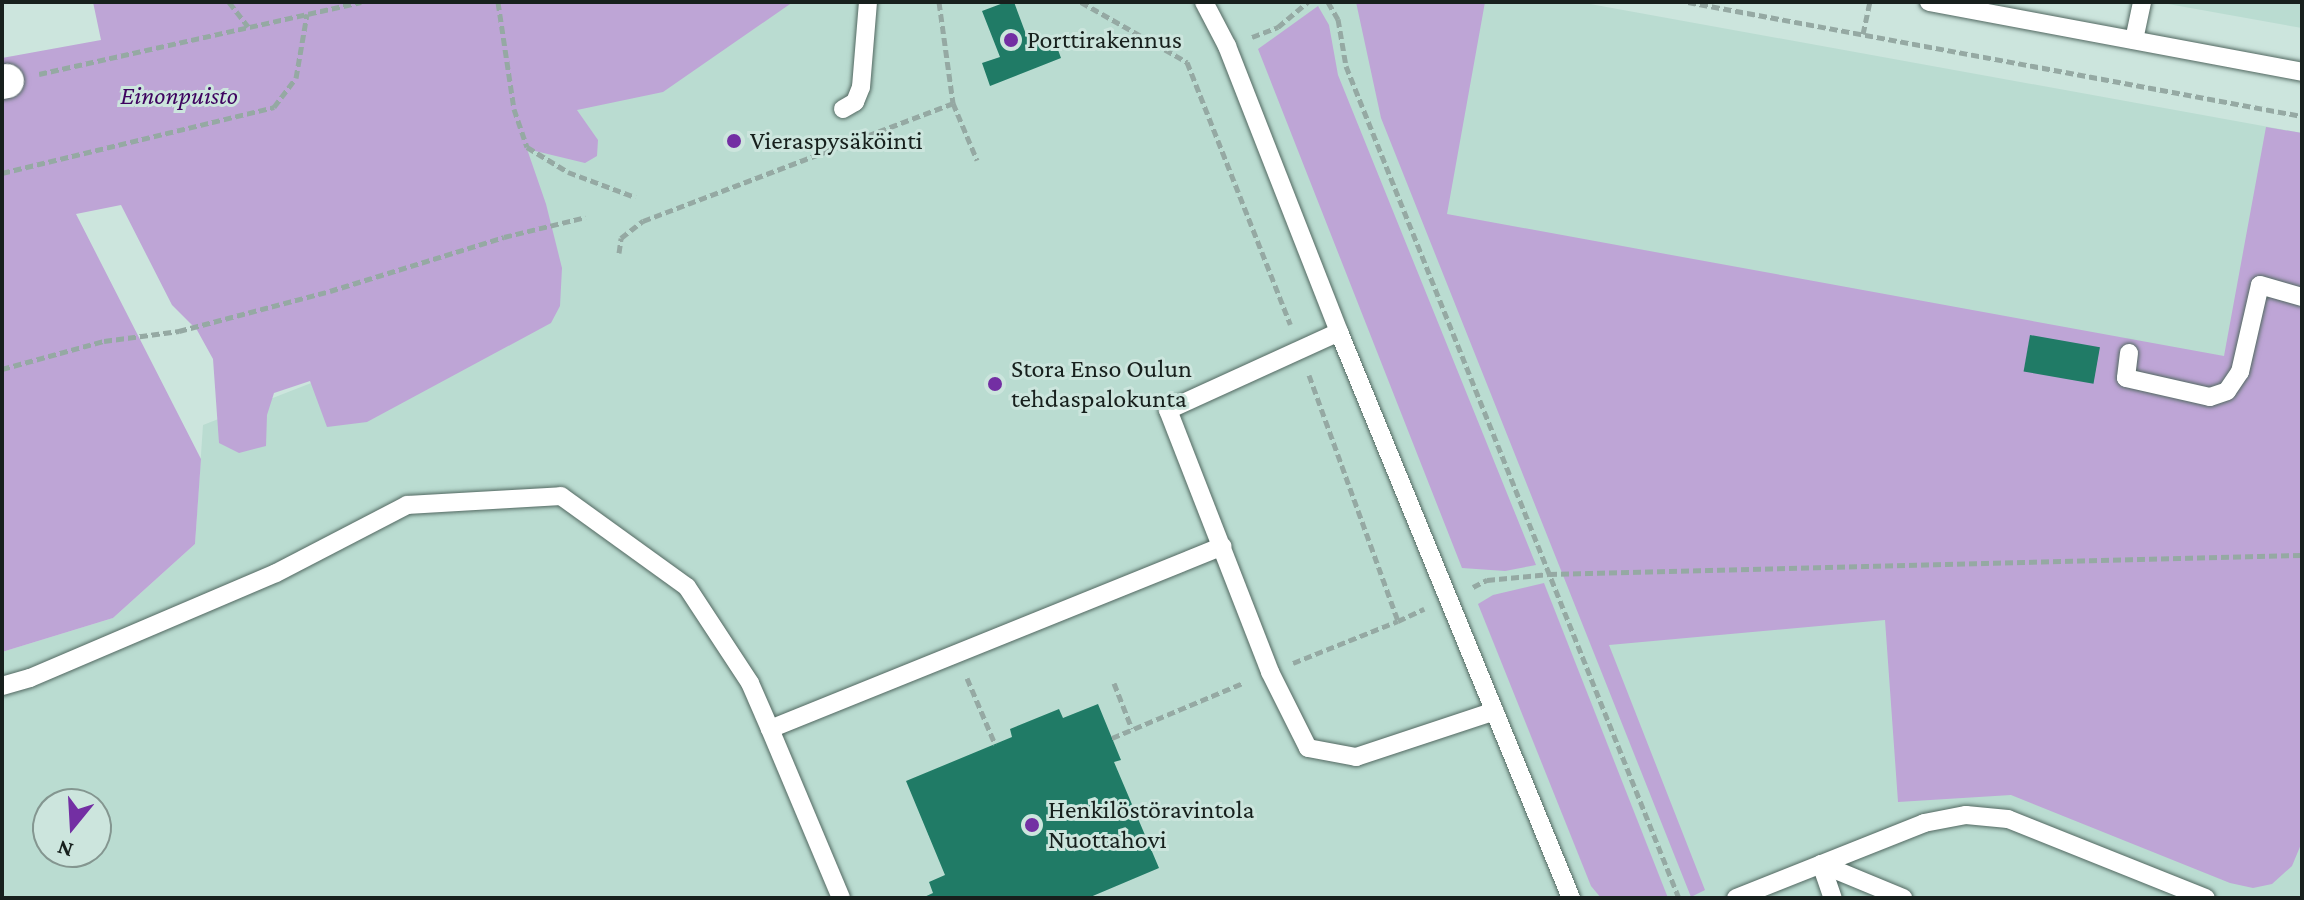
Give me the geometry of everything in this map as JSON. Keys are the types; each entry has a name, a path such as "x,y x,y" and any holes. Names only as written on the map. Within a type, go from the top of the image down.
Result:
{"lane":[{"path":"843,109 855,102 861,87 868,2"},
{"path":"1204,2 1227,46 1339,332 1571,898"},
{"path":"1929,2 1953,4 2302,72"},
{"path":"2134,40 2142,2"},
{"path":"2129,353 2126,378 2210,397 2227,391 2240,372 2260,285 2302,297"},
{"path":"1339,332 1168,410 1270,672 1308,748 1356,757 1495,711"},
{"path":"2,686 30,678 276,573 407,505 561,496 687,587 750,683 841,898"},
{"path":"770,729 956,651 1222,546"},
{"path":"1736,898 1924,823 1966,815 2008,819 2206,898"},
{"path":"1821,864 1833,898"},
{"path":"1821,864 1903,898"}],"path":[{"path":"229,2 248,26"},
{"path":"5,82 361,2"},
{"path":"498,2 514,109 527,147 568,172 635,197"},
{"path":"939,2 953,103 977,160"},
{"path":"1081,2 1187,62 1300,350 1398,621 1487,580 1549,574 2302,555"},
{"path":"1328,2 1338,19 1346,66 1679,898"},
{"path":"1688,2 2302,116"},
{"path":"1863,34 1870,2"},
{"path":"2,173 274,107 296,78 307,14"},
{"path":"619,253 621,238 643,221 953,103"},
{"path":"2,369 104,341 179,331 330,291 504,237 586,217"},
{"path":"956,651 995,744"},
{"path":"1114,683 1132,729"}],"shaded area":[{"path":"792,2 1579,2 2302,133 2302,898 2,898 2,652 113,618 195,544 203,425 561,286 516,123"},
{"path":"2157,2 2302,2 2302,28"}],"green space":[{"name":"Einonpuisto","path":"93,2 793,2 663,92 577,110 598,140 597,156 585,163 527,149 546,204 562,268 560,306 551,323 367,422 327,427 310,381 274,393 267,415 266,446 239,453 219,443 213,359 197,330 172,305 121,205 76,214 201,459 195,544 113,618 2,652 2,58 101,40"},
{"path":"1356,2 1485,2 1447,214 2224,356 2266,127 2302,133 2302,842 2292,866 2272,884 2253,888 2230,883 2011,795 1898,802 1885,620 1609,645 1705,890 1691,897 1381,118"},
{"path":"1318,6 1329,25 1338,75 1536,565 1505,571 1462,568 1258,49"},
{"path":"1544,583 1668,898 1601,898 1591,886 1478,604 1493,595"}],"building":[{"name":"Porttirakennus","path":"1014,2 1030,45 1053,36 1061,58 990,86 982,63 1000,57 982,11"},
{"path":"2030,335 2100,347 2093,384 2024,371"},
{"name":"Henkilöstöravintola Nuottahovi","path":"1098,704 1121,760 1114,762 1159,868 1088,898 922,898 933,893 929,882 945,875 906,781 1012,737 1010,729 1059,709 1063,718"}],"place":[{"name":"Porttirakennus","path":"1011,40"},
{"name":"Vieraspysäköinti","path":"734,141"},
{"name":"Stora Enso Oulun tehdaspalokunta","path":"995,384"},
{"name":"Henkilöstöravintola Nuottahovi","path":"1032,825"}]}
